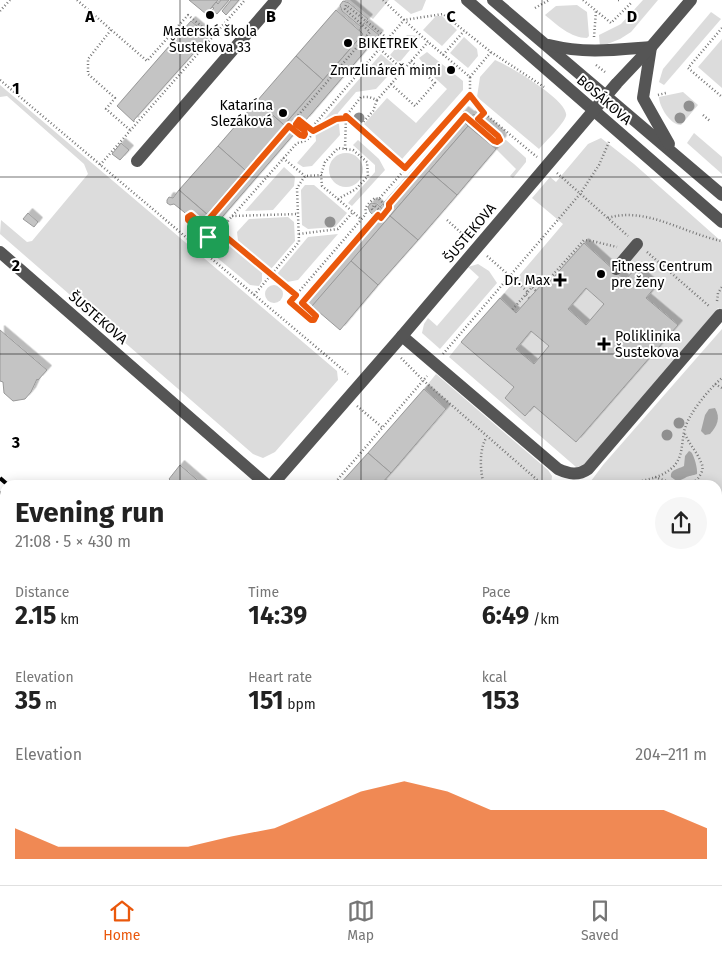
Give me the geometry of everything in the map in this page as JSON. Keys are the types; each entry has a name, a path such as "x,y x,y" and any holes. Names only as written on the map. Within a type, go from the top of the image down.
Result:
{"street":[{"path":"137,161 276,0"},
{"name":"BOSÁKOVA","path":"467,0 722,222"},
{"name":"BOSÁKOVA","path":"494,0 722,195"},
{"name":"ŠUSTEKOVA","path":"276,480 691,0"},
{"path":"546,44 570,50 595,52 651,47 643,98 672,151"},
{"path":"616,269 634,247"},
{"name":"ŠUSTEKOVA","path":"0,252 262,480"},
{"path":"402,336 558,469 565,473 580,474 588,469 720,315"}],"path":[{"path":"0,11 10,0"},
{"path":"77,0 148,61 188,15 213,36"},
{"path":"100,164 245,0"},
{"path":"383,0 428,42 470,77"},
{"path":"536,8 549,0"},
{"path":"583,0 611,23 630,3"},
{"path":"208,237 188,220 188,217 191,215 203,226 370,32 344,9 346,4 388,39"},
{"path":"594,44 596,11"},
{"path":"199,248 208,237 219,231 297,143 306,142 313,135 314,125 404,20 443,14 491,52 548,90"},
{"path":"722,28 688,68 722,97"},
{"path":"111,30 88,59 88,74 115,98 106,109 130,130"},
{"path":"443,55 464,31"},
{"path":"359,127 373,111 377,100 428,42"},
{"path":"380,49 403,70"},
{"path":"491,52 470,77 470,95 484,113 538,158"},
{"path":"390,84 415,106 435,82 411,61"},
{"path":"596,64 605,72"},
{"path":"0,80 348,374"},
{"path":"654,96 666,93"},
{"path":"378,215 302,303 316,316 314,320 311,320 290,302 366,214 365,210 368,204 376,198 379,199 470,95"},
{"path":"345,149 346,117 361,97 377,100"},
{"path":"379,199 387,208 383,213 374,205 372,209 381,218 389,208 389,204 465,116 494,141 500,140 498,136 478,119 484,113"},
{"path":"703,115 710,121"},
{"path":"313,131 336,119 346,117 405,168"},
{"path":"289,126 304,136 304,130 296,124 299,120 313,131"},
{"path":"337,480 424,381 436,364 580,194 599,165 610,140"},
{"path":"338,199 356,189 368,176 367,162 353,150 338,148 325,162 321,175 322,186 361,220"},
{"path":"283,158 305,176 321,175"},
{"path":"254,295 299,242 297,188 305,176"},
{"path":"299,234 338,229 353,212"},
{"path":"232,216 298,214"},
{"path":"608,218 617,215 640,216 722,241"},
{"path":"448,220 528,292"},
{"path":"219,231 296,295"},
{"path":"534,276 542,280 552,276 584,240 634,247"},
{"path":"512,310 532,287 536,291"},
{"path":"717,302 718,292 722,287"},
{"path":"526,295 529,298"},
{"path":"402,336 399,356 424,381 536,480"},
{"path":"648,480 671,468 677,461 682,452 684,433 690,416 722,378"},
{"path":"715,384 722,388"},
{"path":"348,398 383,428"},
{"path":"684,433 702,463 700,477 697,480"},
{"path":"483,480 481,455 487,437"},
{"path":"655,477 663,480"}],"shaded area":[{"path":"350,0 389,0 373,19"},
{"path":"394,0 426,0 422,10 411,14"},
{"path":"643,0 658,0 631,32 620,39 600,47 599,35 621,24"},
{"path":"577,5 587,12 589,36 587,38 575,36 559,27 545,15 556,6"},
{"path":"711,12 721,19 664,85 659,82 663,69"},
{"path":"436,16 442,16 457,30 442,46 423,30"},
{"path":"407,35 419,36 420,38 399,63 390,55"},
{"path":"464,37 477,49 478,56 468,68 450,53"},
{"path":"722,39 722,88 698,67"},
{"path":"427,52 463,81 463,90 402,159 364,124 387,98 416,123 447,89 435,78 419,58"},
{"path":"381,54 396,67 376,89 356,92 338,113 340,135 312,166 303,167 297,163 316,141 315,130"},
{"path":"495,60 537,84 565,109 566,116 564,120 539,149 477,97 480,77"},
{"path":"0,85 337,371 338,380 275,452 263,458 253,454 0,234 1,220 27,242 32,241 88,174 84,164 7,96 0,97"},
{"path":"683,92 698,105 681,125 669,119 659,97"},
{"path":"694,133 722,157 722,174 687,143"},
{"path":"601,138 634,164 722,242 722,311 718,308 584,467 576,467 449,357 461,342 514,387 505,398 525,416 534,406 576,442 678,325 646,298 655,287 635,269 625,280 584,243 545,287 541,284 516,313 500,298 563,224 532,198 550,177 556,182 588,144"},
{"path":"358,140 379,159 385,170 352,206 348,203 375,172 375,165 353,145"},
{"path":"502,140 506,140 526,158 526,162 513,178 510,176 516,169 492,145 493,143 499,144"},
{"path":"346,153 358,158 363,170 358,182 346,187 334,182 329,170 334,158"},
{"path":"284,167 295,177 294,186 273,210 245,211"},
{"path":"305,185 314,185 347,213 335,227 308,229 302,225 301,190"},
{"path":"288,217 294,222 295,241 271,269 238,241 237,232 249,219"},
{"path":"338,234 298,280 287,282 277,274 308,237"},
{"path":"229,242 262,272 262,281 259,286 250,285 215,256 214,247 218,243"},
{"path":"478,264 489,271 497,283 440,349 422,333 424,324 428,318 437,326 479,277 468,267"},
{"path":"270,285 278,285 283,290 281,301 270,303 265,298 265,290"},
{"path":"586,288 604,304 586,325 568,309"},
{"path":"722,329 722,480 592,480"},
{"path":"531,331 549,346 534,364 516,349"},
{"path":"436,374 548,470 552,476 552,480 385,480 446,410 424,389"},
{"path":"715,408 718,415 716,425 710,434 705,435 701,431 705,415 709,409"},
{"path":"689,451 694,459 697,474 675,480 671,477 671,474 684,466 685,456"}],"building":[{"path":"189,0 218,0 206,14"},
{"path":"221,0 229,0 217,14 212,10 214,8 212,7"},
{"path":"231,0 239,0 226,15 222,11"},
{"path":"343,1 349,3 368,19 361,27 342,11 340,5"},
{"path":"336,10 363,34 323,80 296,56"},
{"path":"191,21 209,36 134,122 117,106"},
{"path":"364,23 379,35 305,121 298,115 291,124 294,126 290,130 294,134 217,223 207,214 363,34 359,30"},
{"path":"296,56 323,80 284,125 257,101"},
{"path":"257,101 284,125 245,170 218,146"},
{"path":"464,111 470,116 475,114 473,119 479,123 473,130 459,117"},
{"path":"459,117 468,126 390,216 380,207"},
{"path":"482,120 500,135 502,140 499,144 493,143 475,128"},
{"path":"468,126 496,149 457,195 429,171"},
{"path":"475,128 493,143 492,145 473,130"},
{"path":"121,143 129,150 120,160 112,154"},
{"path":"218,146 245,170 207,214 179,190"},
{"path":"429,171 457,195 418,240 390,216"},
{"path":"179,190 217,223 208,233 194,221 191,225 187,221 184,212 174,204 170,205 167,203 169,197 173,198"},
{"path":"371,203 377,204 390,216 308,312 297,303 373,215 368,207"},
{"path":"28,213 38,222 34,227 23,219"},
{"path":"390,216 418,240 378,285 351,261"},
{"name":"Poliklinika Šustekova","path":"584,243 625,280 635,269 655,287 646,298 678,325 576,442 534,406 525,416 505,398 514,387 461,342 500,298 516,313 542,284 545,287","holes":["586,288 604,304 586,325 568,309","531,331 549,346 534,364 516,349"]},
{"path":"351,261 378,285 340,330 312,306"},
{"path":"0,330 47,370 37,379 31,392 25,399 13,401 4,393 3,382 0,381"},
{"path":"424,389 446,409 391,473 368,453"},
{"path":"368,453 391,473 385,480 344,480"},
{"path":"180,465 197,480 170,480"}],"place":[{"name":"Materská škola Šustekova 33","path":"210,15"},
{"name":"BIKETREK","path":"348,43"},
{"name":"Zmrzlináreň mimi","path":"451,70"},
{"name":"Katarína Slezáková","path":"283,113"},
{"name":"Fitness Centrum pre ženy","path":"601,274"},
{"name":"Dr. Max","path":"560,280"},
{"name":"Poliklinika Šustekova","path":"604,344"}],"route":[{"path":"470,95 484,113 478,119 498,136 500,140 494,141 465,116 389,204 389,208 381,218 378,215 302,303 316,316 317,318 314,320 311,320 290,302 296,295 219,231 208,237 188,220 188,217 191,215 203,226 289,126 304,136 304,130 296,124 299,120 313,131 336,119 346,118 346,116 405,168 470,95"}]}
